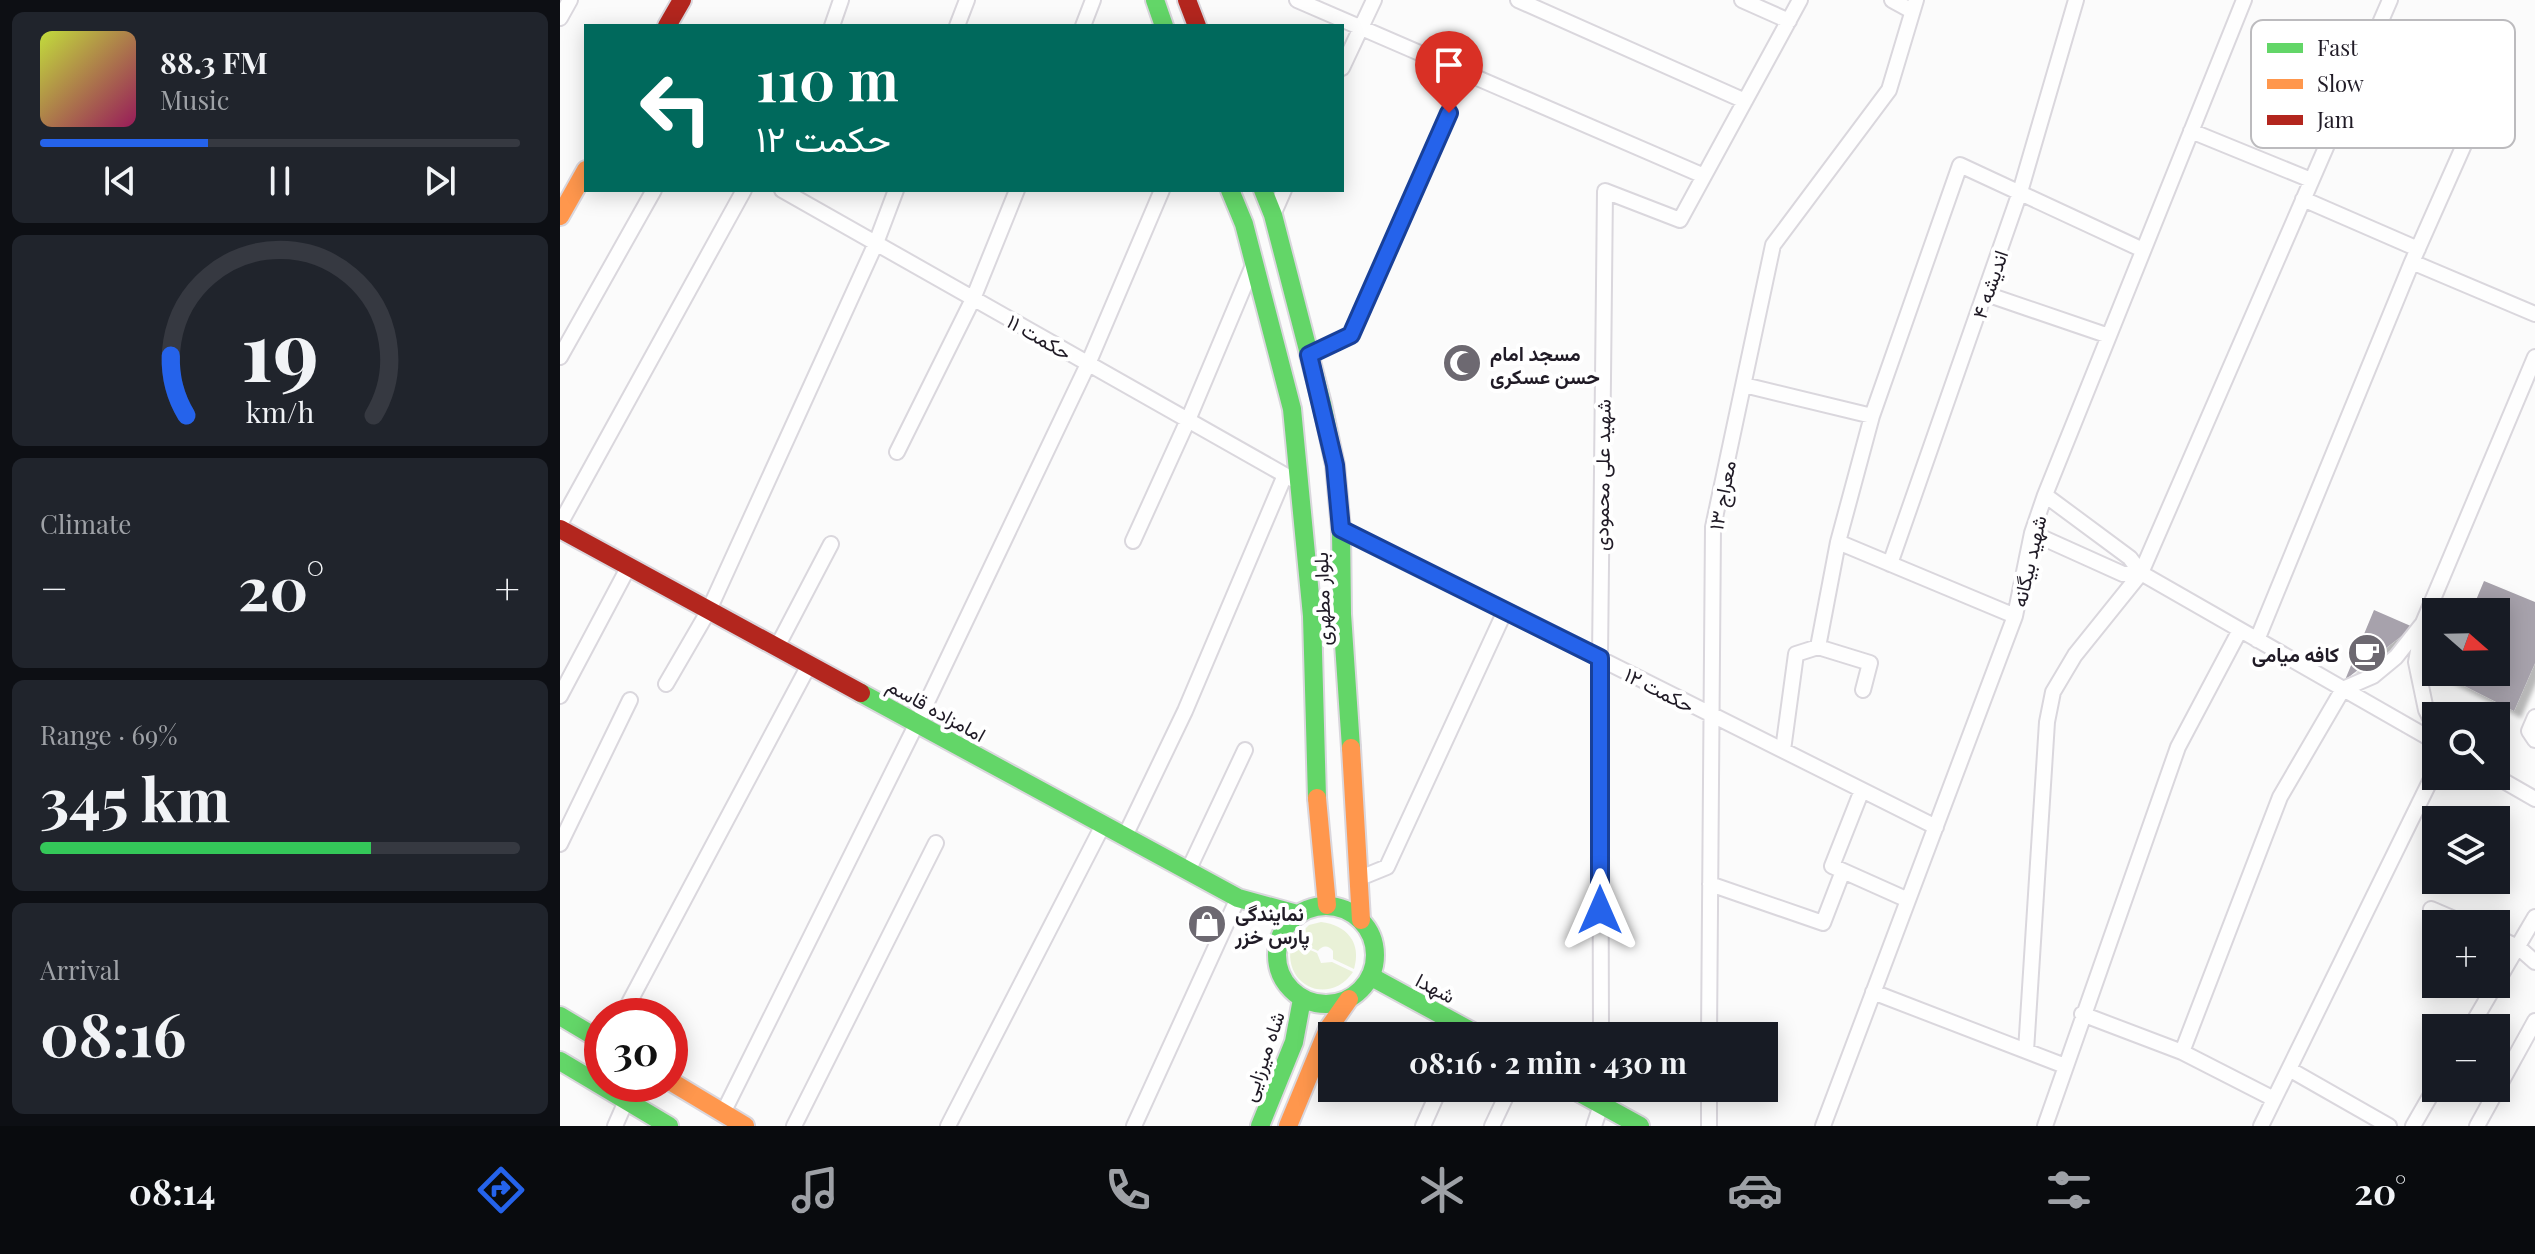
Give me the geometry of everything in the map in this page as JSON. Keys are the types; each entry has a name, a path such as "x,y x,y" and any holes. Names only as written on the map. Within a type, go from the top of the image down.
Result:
{"street":[{"path":"560,18 570,0"},
{"path":"668,24 682,0"},
{"path":"833,24 841,0"},
{"path":"958,24 967,0"},
{"path":"1084,24 1093,0"},
{"path":"1155,0 1163,24"},
{"path":"1187,0 1196,24"},
{"path":"1297,0 1704,176"},
{"path":"1344,64 1374,0"},
{"path":"1518,0 1745,101"},
{"path":"1742,0 1789,21"},
{"name":"شهید علی محمودی","path":"1600,658 1605,191 1680,220 1800,0"},
{"path":"1892,0 1914,6"},
{"name":"اندیشه ۴","path":"1890,564 2020,192 2076,0"},
{"name":"شهید بیگانه","path":"1823,1126 2015,616 2032,533 2045,495 2244,0"},
{"path":"2381,20 2390,0"},
{"name":"معراج ۱۳","path":"1709,1022 1713,527 1773,245 1889,90 1914,6"},
{"path":"1309,355 1351,335 1449,113"},
{"path":"2191,131 2311,180"},
{"path":"2026,1051 2047,722 2053,692 2075,655 2141,573 2325,148"},
{"path":"2257,640 2463,148"},
{"path":"1818,647 1838,542 1872,416 1960,165 2143,250"},
{"path":"562,207 584,173"},
{"path":"560,357 653,192"},
{"path":"560,526 743,192"},
{"name":"حکمت ۱۱","path":"786,192 1292,479"},
{"path":"666,684 709,610 876,243 895,192"},
{"path":"897,452 973,299 1016,192"},
{"path":"723,1113 917,723 1088,364 1161,192"},
{"name":"بلوار مطهری","path":"1231,192 1244,224 1292,409 1292,479 1312,616 1318,823 1327,905"},
{"name":"بلوار مطهری","path":"1264,192 1273,215 1335,465 1361,920"},
{"path":"1273,215 1283,192"},
{"path":"2303,199 2535,314"},
{"path":"1133,541 1254,263"},
{"path":"1262,294 1291,286"},
{"path":"1986,294 2109,336"},
{"path":"2434,598 2531,376 2535,357"},
{"path":"1744,385 1872,416"},
{"path":"1125,836 1292,479"},
{"path":"2045,495 2130,558 2141,573 2422,734"},
{"name":"امامزاده قاسم","path":"560,526 1238,898 1297,914"},
{"name":"حکمت ۱۲","path":"1341,529 1936,827"},
{"path":"2032,533 2123,574 2141,573"},
{"path":"1838,542 2015,616"},
{"path":"777,647 831,544"},
{"path":"560,696 629,566"},
{"path":"1360,878 1387,867 1505,611"},
{"path":"2182,1052 2280,797 2343,689 2373,676 2396,657 2422,624"},
{"path":"2422,629 2416,662 2424,702"},
{"path":"2045,1126 2178,747 2240,630"},
{"path":"1783,750 1796,654 1818,647 1870,663 1863,690"},
{"path":"1600,658 1601,1022"},
{"path":"631,998 809,665"},
{"path":"560,844 630,700"},
{"path":"2535,717 2529,731 2535,740"},
{"path":"1188,871 1245,750"},
{"path":"2510,785 2535,799"},
{"path":"1862,790 1832,866 1908,900"},
{"path":"2261,1126 2426,790"},
{"path":"948,1126 1103,825"},
{"path":"794,1126 936,843"},
{"path":"1710,884 1823,923 1843,871"},
{"path":"1134,1126 1238,898 1246,909 1269,924 1278,940"},
{"path":"1288,1126 1328,1029 1370,976 1375,951 1372,938 1361,920 1351,912 1327,905 1311,907 1297,914 1278,940 1276,957 1279,974 1289,989 1302,999 1317,1004 1333,1004 1349,999"},
{"path":"2478,1014 2535,917"},
{"path":"2510,943 2535,962"},
{"name":"شهدا","path":"1370,976 1449,1022"},
{"path":"1873,992 2065,1066"},
{"name":"شاه میرزایی","path":"1260,1126 1294,1042 1302,999"},
{"path":"2082,1014 2182,1052 2274,1099"},
{"path":"560,1016 584,1030"},
{"path":"2477,1126 2535,1021"},
{"path":"560,1061 584,1076"},
{"path":"2289,1069 2389,1126"},
{"path":"688,1092 745,1126"},
{"path":"615,1126 626,1102"},
{"path":"628,1102 669,1126"},
{"path":"1423,1126 1434,1102"},
{"path":"1492,1126 1503,1102"},
{"path":"1594,1126 1600,1102"},
{"path":"1608,1102 1640,1126"},
{"path":"1709,1102 1709,1126"},
{"path":"2413,1126 2427,1102"}],"green space":[{"path":"1321,922 1338,927 1350,937 1356,951 1354,969 1333,959 1330,948 1323,947 1318,951 1294,940 1309,925"},
{"path":"1292,942 1317,953 1321,963 1332,962 1353,972 1343,983 1331,988 1309,986 1299,979 1293,969 1290,957"}],"building":[{"path":"2484,581 2535,602 2535,663 2514,711 2510,709 2510,702 2496,702 2465,686 2510,686 2510,598 2477,598"},
{"name":"کافه میامی","path":"2374,610 2413,627 2345,680"}],"traffic: fast":[{"path":"1155,0 1163,24"},
{"path":"1231,192 1244,224 1292,409 1312,616 1317,798"},
{"path":"1264,192 1273,215 1335,465 1351,748"},
{"path":"861,693 1238,898 1297,914"},
{"path":"1326,906 1345,909 1361,920 1372,936 1375,955 1372,974 1361,990 1345,1001 1326,1004 1307,1001 1291,990 1280,974 1277,955 1280,936 1291,920 1307,909 1326,906"},
{"path":"1370,976 1454,1022"},
{"path":"1260,1126 1294,1042 1302,999"},
{"path":"560,1016 584,1030"},
{"path":"560,1061 669,1126"},
{"path":"1596,1102 1640,1126"}],"traffic: slow":[{"path":"560,216 584,174"},
{"path":"1351,748 1361,920"},
{"path":"1317,798 1327,905"},
{"path":"1288,1126 1328,1029 1349,999"},
{"path":"688,1092 745,1126"}],"traffic: jam":[{"path":"668,24 682,0"},
{"path":"1187,0 1196,24"},
{"path":"560,529 861,693"}],"place":[{"name":"مسجد امام حسن عسکری","path":"1462,363"},
{"name":"کافه میامی","path":"2367,653"},
{"name":"نمایندگی پارس خزر","path":"1207,924"}],"route":[{"path":"1449,113 1351,335 1309,355 1335,465 1341,529 1600,658 1600,910"}]}
